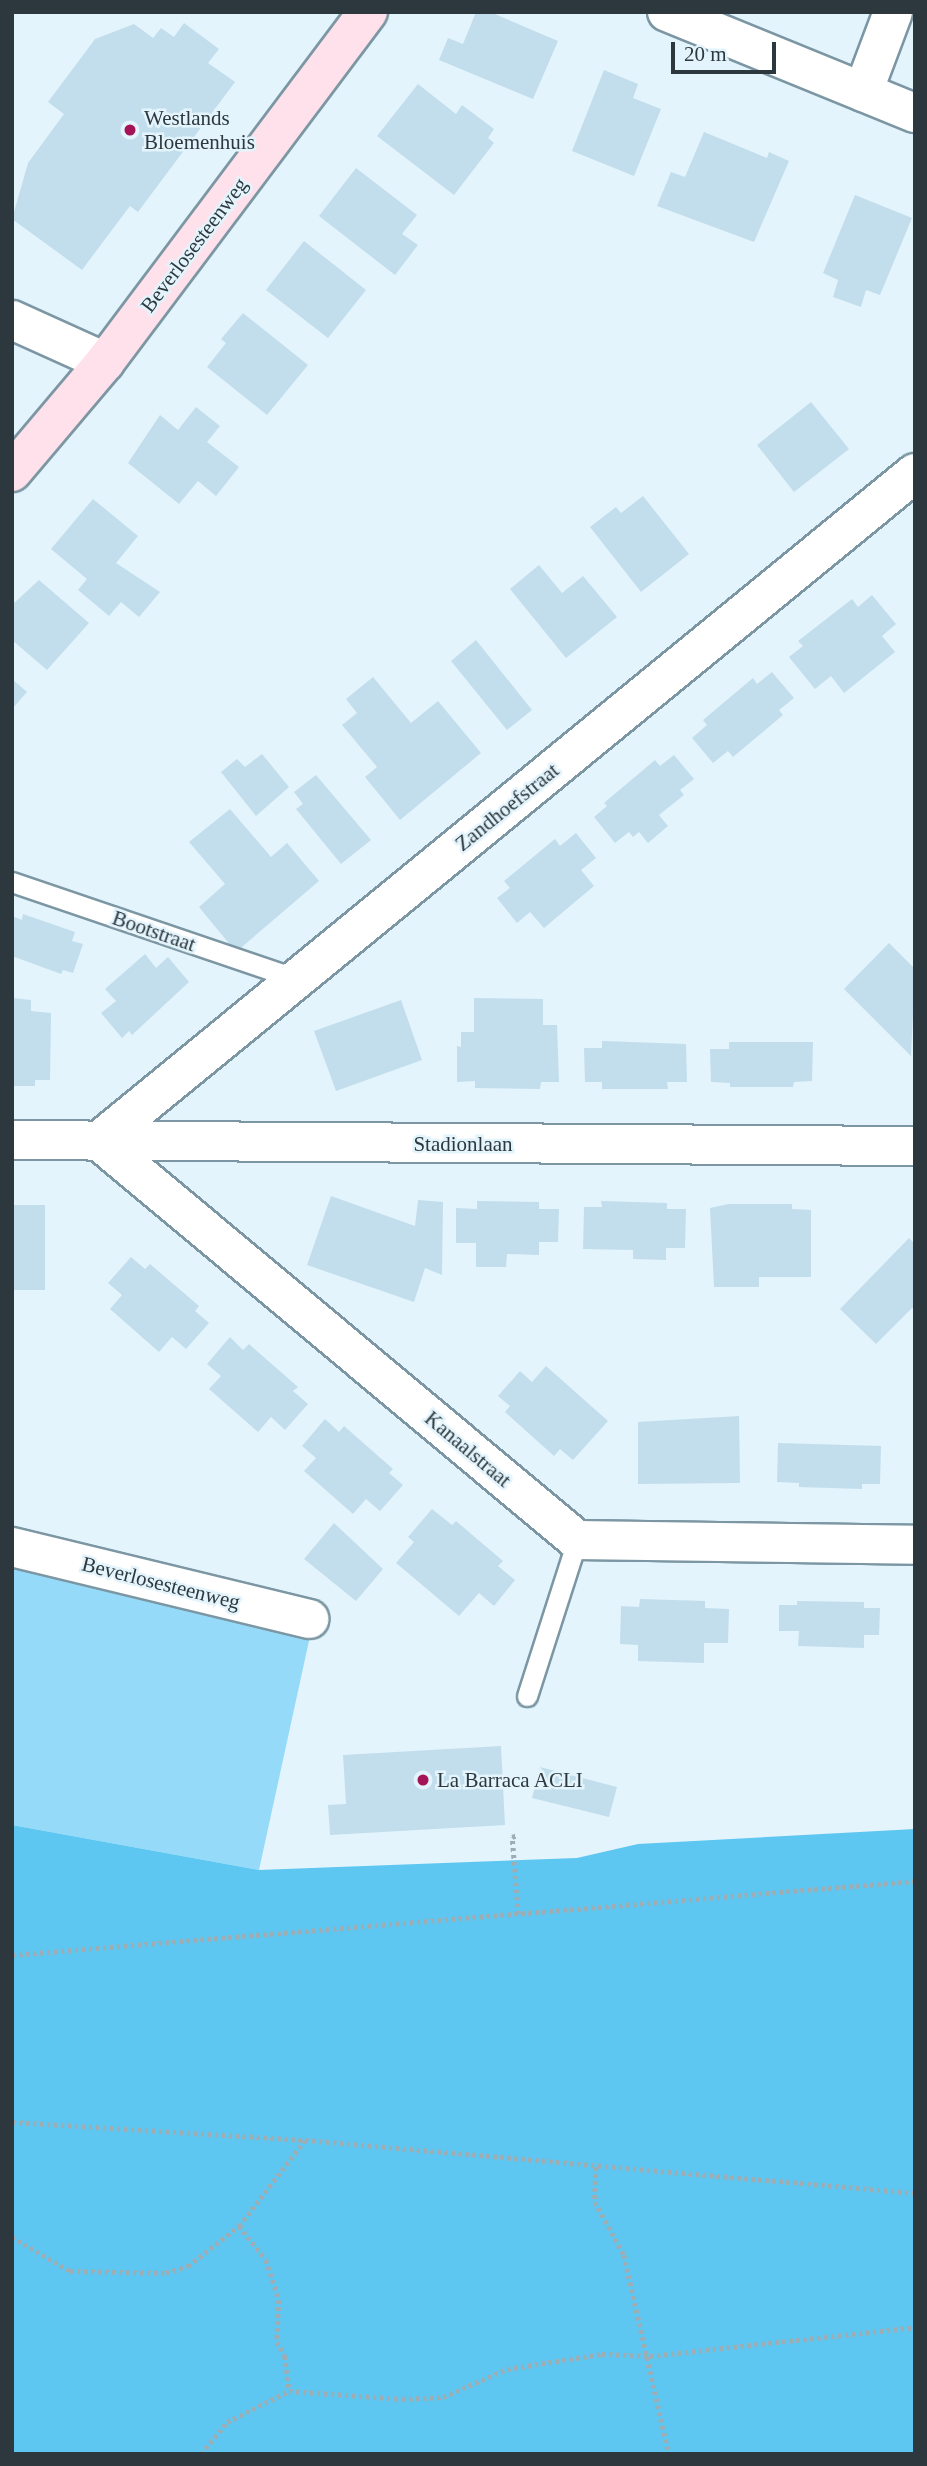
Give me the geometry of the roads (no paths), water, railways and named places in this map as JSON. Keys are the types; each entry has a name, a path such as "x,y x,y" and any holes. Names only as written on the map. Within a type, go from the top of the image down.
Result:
{"street":[{"name":"Beverlosesteenweg","path":"12,472 105,362 368,12"},
{"path":"667,12 915,113"},
{"path":"863,92 893,12"},
{"path":"12,320 105,362"},
{"name":"Zandhoefstraat","path":"99,1141 915,473"},
{"name":"Stadionlaan","path":"12,1140 915,1146"},
{"name":"Kanaalstraat","path":"99,1141 577,1540"},
{"path":"577,1540 915,1545"},
{"name":"Beverlosesteenweg","path":"12,1547 309,1619"}],"lane":[{"name":"Bootstraat","path":"12,881 297,979"},
{"path":"527,1696 577,1540"}],"place":[{"name":"Westlands Bloemenhuis","path":"130,130"},
{"name":"La Barraca ACLI","path":"423,1780"}]}
